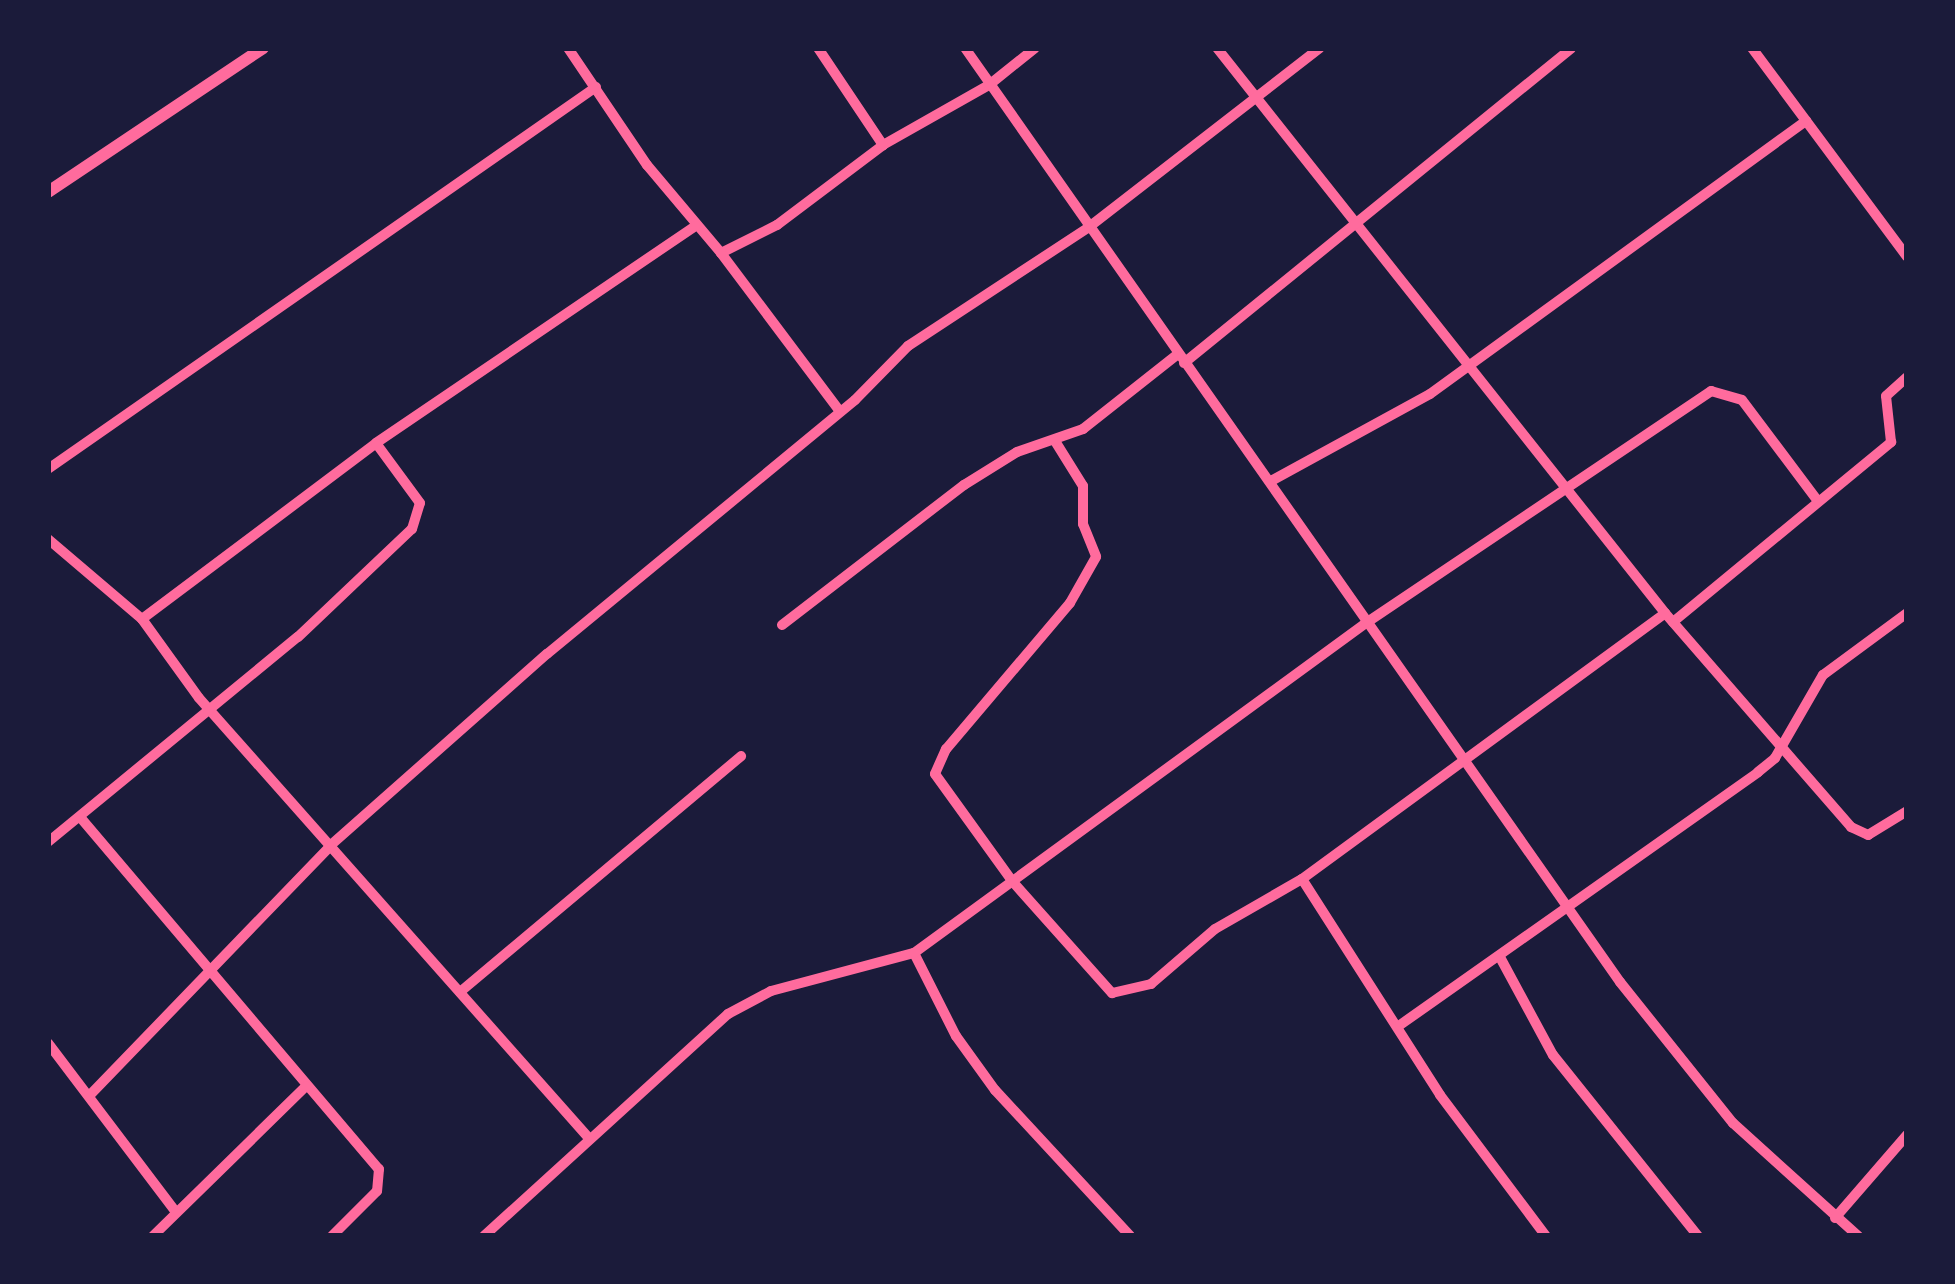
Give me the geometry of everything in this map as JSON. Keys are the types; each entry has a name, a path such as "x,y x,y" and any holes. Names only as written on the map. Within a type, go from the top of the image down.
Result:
{"street":[{"path":"48,192 263,48"},
{"path":"568,48 695,226 721,253 839,410"},
{"path":"818,48 883,145"},
{"path":"965,48 1567,911 1733,1123 1858,1236"},
{"path":"721,253 777,225 883,145 989,85 1035,48"},
{"path":"1217,48 1669,618 1856,832 1868,835 1907,811"},
{"path":"88,1096 332,844 939,322 1089,227 1320,48"},
{"path":"782,625 964,485 1017,452 1055,441 1105,414 1357,229 1570,48"},
{"path":"1751,48 1907,257"},
{"path":"48,469 596,87"},
{"path":"1271,481 1469,367 1806,121"},
{"path":"142,619 376,443 695,226"},
{"path":"1055,441 1083,486 1082,524 1096,557 1070,603 946,749 934,774 1012,882 1104,985 1125,995 1302,879 1464,759 1778,541 1817,500 1892,442 1886,396 1907,376"},
{"path":"484,1236 586,1136 728,1014 771,991 914,952 1366,623 1568,493 1712,391 1724,390 1742,400 1817,500"},
{"path":"48,842 298,638 419,518 417,497 376,443"},
{"path":"48,539 142,619 210,707 586,1136"},
{"path":"1400,1025 1502,959 1758,772 1823,675 1907,613"},
{"path":"460,992 741,756"},
{"path":"80,818 382,1175 377,1191 332,1236"},
{"path":"1302,879 1400,1025 1440,1095 1546,1236"},
{"path":"914,952 956,1036 995,1090 1130,1236"},
{"path":"1502,959 1553,1055 1698,1236"},
{"path":"48,1043 176,1212"},
{"path":"153,1236 306,1086"},
{"path":"1835,1219 1907,1136"}]}
